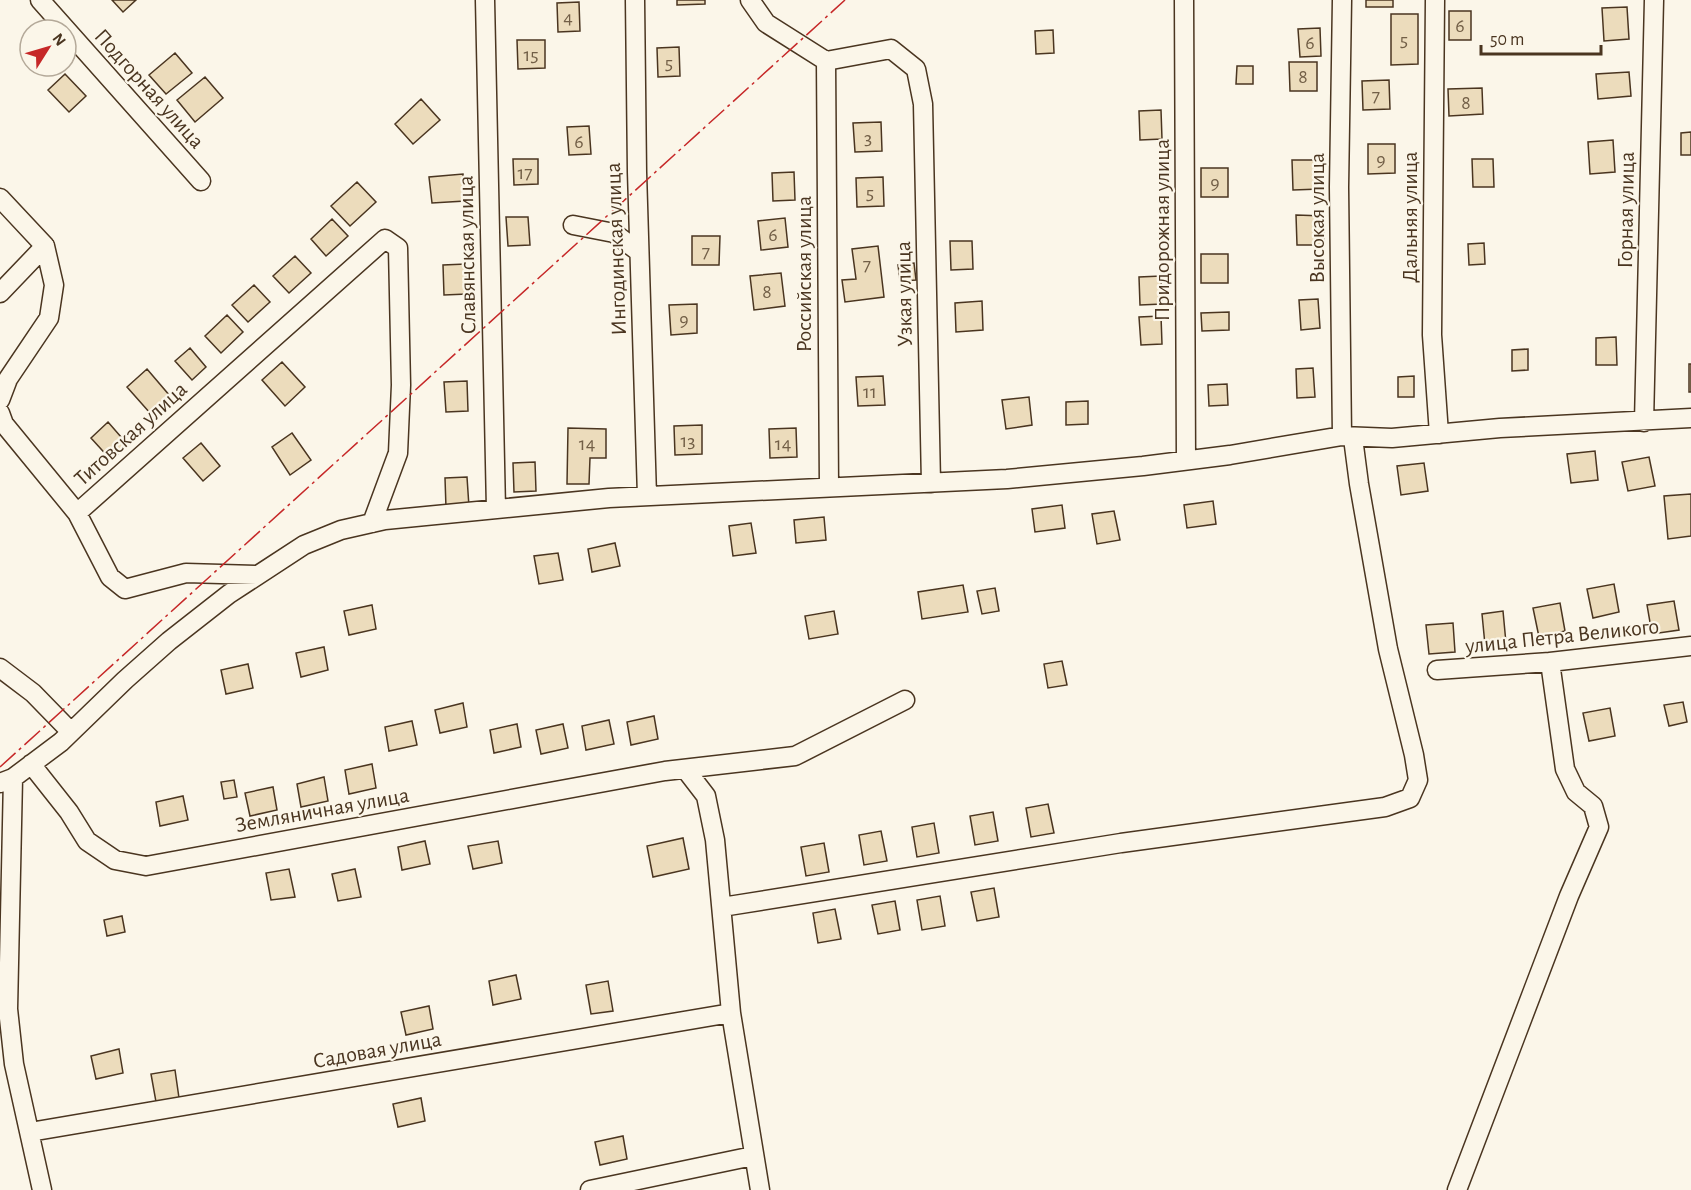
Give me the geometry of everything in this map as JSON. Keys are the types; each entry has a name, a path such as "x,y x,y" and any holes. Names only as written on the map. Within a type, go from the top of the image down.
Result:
{"street":[{"name":"Подгорная улица","path":"40,0 201,181"},
{"name":"Славянская улица","path":"484,0 496,508"},
{"name":"Ингодинская улица","path":"635,0 639,252 647,496"},
{"path":"750,0 766,23 826,61"},
{"name":"Придорожная улица","path":"1184,0 1186,460"},
{"name":"Высокая улица","path":"722,907 1121,843 1384,807 1410,798 1418,780 1414,755 1388,649 1359,484 1347,437 1339,187 1342,0"},
{"name":"Дальняя улица","path":"1435,0 1432,335 1439,434"},
{"name":"Горная улица","path":"1644,422 1654,0"},
{"name":"Узкая улица","path":"826,61 891,49 916,69 923,104 931,483"},
{"name":"Российская улица","path":"826,61 829,487"},
{"path":"0,198 45,246 54,285 49,318 8,379 0,400"},
{"path":"573,225 614,233 639,252"},
{"name":"Титовская улица","path":"258,575 186,573 125,589 110,578 77,513 385,239 398,248 401,385 398,453 372,523"},
{"path":"0,293 45,246"},
{"path":"0,413 4,424 77,513"},
{"path":"42,1190 14,1064 8,1009 6,780 61,742 125,680 229,594 304,545 341,530 372,523 411,516 496,508 609,498 931,483 1143,466 1347,437 1392,438 1500,428 1691,418"},
{"name":"улица Петра Великого","path":"1437,670 1550,662 1691,646"},
{"path":"1457,1190 1569,896 1599,827 1593,806 1576,792 1565,769 1550,662"},
{"path":"0,668 33,693 70,732"},
{"name":"Земляничная улица","path":"31,764 69,812 87,841 115,860 146,866 664,771 795,756 904,700"},
{"path":"686,770 706,796 715,840 732,1013 760,1190"},
{"name":"Садовая улица","path":"30,1132 732,1013"},
{"path":"590,1190 753,1156"}],"building":[{"path":"112,0 136,0 123,12"},
{"path":"677,0 705,0 705,4 677,5"},
{"path":"1366,0 1393,0 1393,7 1366,7"},
{"path":"579,2 580,31 558,32 557,3"},
{"path":"1627,7 1629,39 1604,41 1602,8"},
{"path":"1449,11 1471,11 1471,40 1449,40"},
{"path":"1391,14 1418,14 1418,64 1391,65"},
{"path":"1320,28 1321,56 1300,57 1298,29"},
{"path":"1053,30 1054,53 1036,54 1035,31"},
{"path":"517,40 545,40 545,68 518,69"},
{"path":"679,47 680,76 658,77 657,48"},
{"path":"175,53 192,73 166,94 149,75"},
{"path":"1289,62 1317,62 1317,91 1290,91"},
{"path":"1237,66 1253,66 1253,84 1236,84"},
{"path":"1629,72 1631,96 1598,99 1596,74"},
{"path":"205,77 223,98 195,122 177,100"},
{"path":"61,78 69,78 86,96 69,112 48,90"},
{"path":"1389,80 1390,109 1363,110 1362,81"},
{"path":"1482,88 1483,114 1449,116 1448,89"},
{"path":"421,99 440,120 413,144 395,124"},
{"path":"1161,110 1162,139 1140,140 1139,111"},
{"path":"881,122 882,151 855,152 853,123"},
{"path":"589,126 591,154 569,155 567,127"},
{"path":"1691,132 1691,155 1681,155 1681,133"},
{"path":"1613,140 1615,172 1590,174 1588,142"},
{"path":"1368,144 1395,144 1395,173 1368,174"},
{"path":"513,159 538,159 538,184 514,185"},
{"path":"1472,159 1493,159 1494,187 1473,187"},
{"path":"1292,160 1320,160 1320,189 1293,190"},
{"path":"1201,168 1228,168 1228,197 1201,197"},
{"path":"794,172 795,200 773,201 772,173"},
{"path":"463,174 465,201 432,203 429,177"},
{"path":"883,177 884,206 857,207 856,178"},
{"path":"357,182 376,202 350,226 331,206"},
{"path":"1296,215 1324,216 1324,245 1297,245"},
{"path":"506,217 528,217 530,245 508,246"},
{"path":"785,218 788,247 761,250 758,221"},
{"path":"332,219 348,236 326,256 311,239"},
{"path":"692,236 720,236 719,265 692,265"},
{"path":"950,241 972,241 973,269 951,270"},
{"path":"1484,243 1485,264 1469,265 1468,244"},
{"path":"878,246 884,297 845,302 842,280 856,279 852,249"},
{"path":"1201,254 1228,254 1228,283 1201,283"},
{"path":"295,256 311,273 289,293 273,276"},
{"path":"914,263 916,280 900,281 898,265"},
{"path":"466,264 467,294 444,295 443,265"},
{"path":"781,273 785,306 754,310 750,276"},
{"path":"1161,276 1162,304 1140,305 1139,277"},
{"path":"254,285 270,302 248,322 232,305"},
{"path":"1318,299 1320,328 1301,330 1299,300"},
{"path":"982,301 983,330 956,332 955,303"},
{"path":"697,304 697,333 671,335 669,305"},
{"path":"1229,312 1229,330 1202,331 1201,313"},
{"path":"227,315 243,332 221,353 205,336"},
{"path":"1161,316 1162,344 1141,345 1139,317"},
{"path":"1616,337 1617,365 1596,365 1596,338"},
{"path":"190,348 206,367 192,380 175,361"},
{"path":"1528,349 1528,370 1512,371 1512,350"},
{"path":"282,362 305,387 285,406 262,380"},
{"path":"1689,364 1691,364 1691,392 1689,392"},
{"path":"1313,368 1315,397 1297,398 1296,369"},
{"path":"147,369 170,396 150,413 127,387"},
{"path":"883,376 885,405 858,406 856,377"},
{"path":"1414,376 1414,397 1398,397 1398,377"},
{"path":"467,381 468,411 446,412 444,382"},
{"path":"1227,384 1228,405 1209,406 1208,385"},
{"path":"1029,397 1032,425 1006,429 1002,400"},
{"path":"1088,401 1088,424 1066,425 1066,402"},
{"path":"108,422 128,445 111,460 91,438"},
{"path":"702,425 702,454 675,455 674,426"},
{"path":"568,428 606,429 606,458 590,458 589,484 567,484"},
{"path":"796,428 797,457 770,458 769,429"},
{"path":"292,433 311,460 290,475 272,447"},
{"path":"201,443 220,466 203,481 183,458"},
{"path":"1595,451 1598,480 1571,483 1567,454"},
{"path":"1649,457 1655,486 1628,491 1622,462"},
{"path":"535,462 536,491 514,492 513,463"},
{"path":"1424,463 1428,491 1401,495 1397,466"},
{"path":"467,477 469,507 446,508 445,478"},
{"path":"1691,494 1691,536 1668,539 1664,496"},
{"path":"1213,501 1216,524 1187,528 1184,505"},
{"path":"1062,505 1065,528 1035,532 1032,509"},
{"path":"1114,511 1120,540 1097,544 1092,514"},
{"path":"824,517 826,540 796,543 794,520"},
{"path":"751,523 756,553 733,556 729,526"},
{"path":"615,543 620,566 592,572 588,549"},
{"path":"558,553 563,580 539,584 534,556"},
{"path":"1614,584 1619,612 1593,618 1587,589"},
{"path":"963,585 968,612 922,619 918,592"},
{"path":"995,588 999,611 982,614 977,591"},
{"path":"1674,601 1679,630 1652,634 1647,605"},
{"path":"1560,603 1565,631 1539,637 1533,608"},
{"path":"372,605 376,629 349,635 344,611"},
{"path":"834,611 838,634 809,639 805,616"},
{"path":"1503,611 1506,643 1485,645 1482,614"},
{"path":"1453,623 1455,652 1429,654 1426,625"},
{"path":"324,647 328,670 301,677 296,653"},
{"path":"1062,661 1067,685 1048,688 1044,664"},
{"path":"248,664 253,688 226,694 221,670"},
{"path":"1683,702 1687,722 1669,726 1664,705"},
{"path":"463,703 467,727 440,733 435,710"},
{"path":"1610,708 1615,736 1589,741 1583,713"},
{"path":"654,716 658,739 631,745 627,722"},
{"path":"609,720 614,744 586,750 582,726"},
{"path":"412,721 417,745 389,751 385,727"},
{"path":"517,724 521,747 494,753 490,730"},
{"path":"563,724 568,748 541,754 536,730"},
{"path":"372,764 376,788 349,794 345,770"},
{"path":"324,777 328,801 301,807 297,784"},
{"path":"234,780 237,797 224,799 221,782"},
{"path":"273,787 277,810 250,816 245,793"},
{"path":"183,796 188,820 160,826 156,802"},
{"path":"1048,804 1054,833 1031,837 1026,808"},
{"path":"993,812 998,841 975,845 970,816"},
{"path":"934,823 939,853 917,857 912,827"},
{"path":"881,831 887,861 864,865 859,835"},
{"path":"683,838 689,869 653,877 647,846"},
{"path":"425,841 430,864 402,870 398,847"},
{"path":"498,841 502,863 473,869 468,846"},
{"path":"824,843 829,872 806,876 801,847"},
{"path":"289,869 295,897 271,900 266,873"},
{"path":"355,869 361,897 338,901 332,874"},
{"path":"994,888 999,917 977,921 971,892"},
{"path":"940,896 945,926 922,930 917,900"},
{"path":"895,901 900,930 878,934 872,905"},
{"path":"835,909 841,939 818,943 813,913"},
{"path":"122,916 125,932 107,936 104,920"},
{"path":"516,975 521,999 493,1005 489,981"},
{"path":"608,981 613,1011 591,1014 586,985"},
{"path":"429,1006 433,1029 406,1035 401,1012"},
{"path":"119,1049 123,1073 96,1079 91,1056"},
{"path":"175,1070 179,1098 156,1102 151,1074"},
{"path":"421,1098 425,1121 398,1127 393,1104"},
{"path":"623,1136 627,1159 600,1165 595,1142"}],"power":[{"path":"0,767 845,0"}]}
